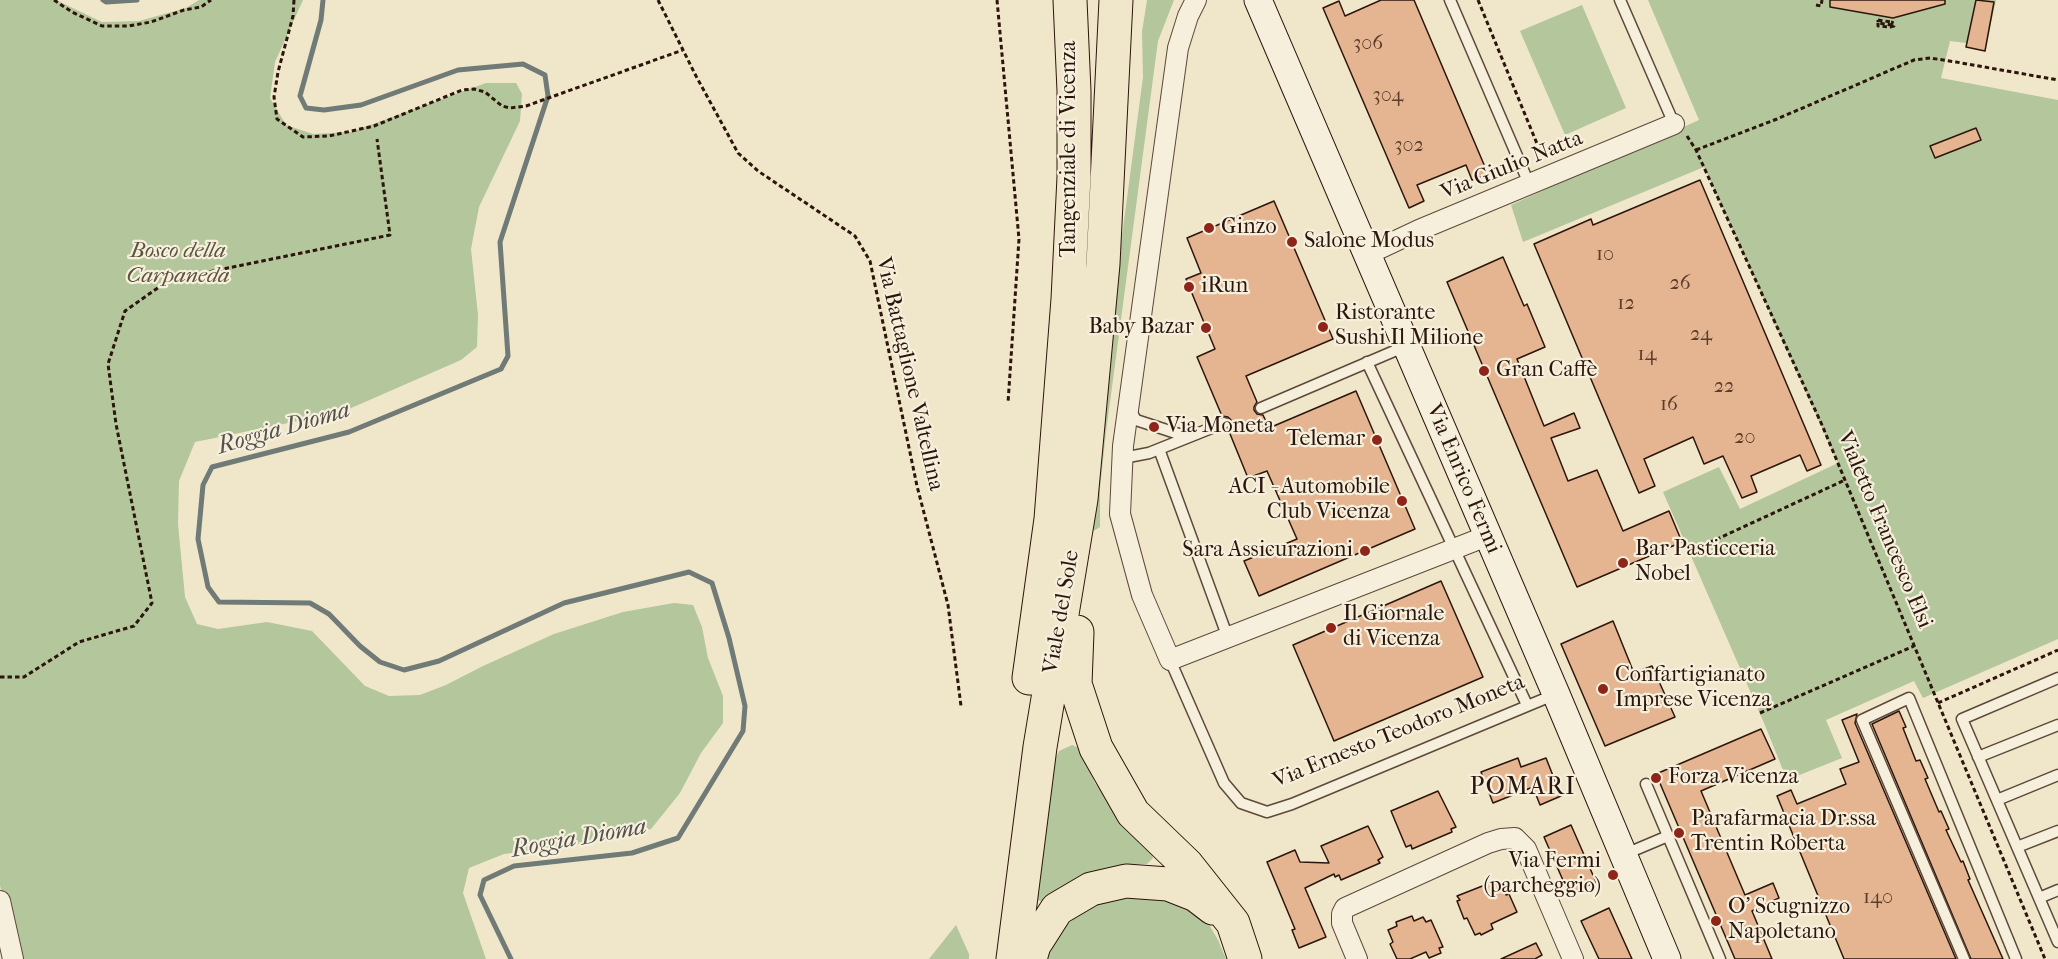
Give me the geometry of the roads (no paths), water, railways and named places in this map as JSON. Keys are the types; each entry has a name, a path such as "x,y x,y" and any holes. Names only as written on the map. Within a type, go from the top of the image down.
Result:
{"highway":[{"path":"1048,0 1052,19 1068,299"},
{"name":"Tangenziale di Vicenza","path":"1068,299 1074,177 1070,0"},
{"name":"Tangenziale di Vicenza","path":"1103,264 1097,116 1109,2"},
{"name":"Viale del Sole","path":"1013,959 1040,747 1082,499 1103,264"},
{"name":"Viale del Sole","path":"990,959 1051,519 1068,299"},
{"path":"1082,499 1075,684 1096,748 1132,813 1187,865 1233,923 1245,959"},
{"path":"1030,959 1034,945 1057,909 1091,889 1126,881 1168,884 1196,895 1233,923"}],"street":[{"name":"Via Enrico Fermi","path":"1258,0 1556,694 1667,959"},
{"name":"Via Ernesto Teodoro Moneta","path":"1170,660 1142,595 1120,514 1128,407 1178,48 1188,15 1196,1"},
{"name":"Via Giulio Natta","path":"1368,254 1419,230 1530,186 1674,124"},
{"path":"1170,660 1487,536"},
{"path":"1357,959 1342,923 1345,908 1488,843 1515,838 1526,849 1573,959"},
{"path":"0,901 13,959"}],"lane":[{"path":"1450,0 1530,186"},
{"path":"1620,0 1674,124"},
{"path":"1261,408 1406,346"},
{"path":"1367,362 1527,705"},
{"path":"1128,407 1136,420 1188,437"},
{"path":"1123,458 1149,453 1224,423"},
{"path":"1159,449 1228,638"},
{"name":"Via Ernesto Teodoro Moneta","path":"1170,660 1224,783 1241,803 1267,812 1292,804 1556,694"},
{"path":"2058,678 1962,719 2058,942"},
{"path":"1964,959 1862,720 1909,699 2016,959"},
{"path":"1978,757 2058,725"},
{"path":"1997,800 2058,775"},
{"path":"1646,784 1720,959"},
{"path":"2017,847 2058,831"},
{"path":"1623,855 1668,836"},
{"path":"2039,898 2058,890"}],"waterway":[{"name":"Roggia Dioma","path":"103,0 106,2 137,0"},
{"name":"Roggia Dioma","path":"323,0 321,20 300,96 306,108 324,110 361,105 458,70 523,64 545,75 548,96 500,242 508,356 501,369 349,432 212,467 203,485 198,539 208,587 219,602 310,603 329,614 360,646 380,662 404,670 439,661 564,603 689,572 712,583 729,638 745,706 743,731 678,838 632,853 514,866 484,880 480,895 511,959"}],"place":[{"name":"Ginzo","path":"1209,228"},
{"name":"Salone Modus","path":"1292,242"},
{"name":"iRun","path":"1189,287"},
{"name":"Ristorante Sushi Il Milione","path":"1323,327"},
{"name":"Baby Bazar","path":"1206,328"},
{"name":"Gran Caffè","path":"1484,371"},
{"name":"Via Moneta","path":"1154,427"},
{"name":"Telemar","path":"1377,440"},
{"name":"ACI - Automobile Club Vicenza","path":"1402,501"},
{"name":"Sara Assicurazioni","path":"1365,551"},
{"name":"Bar Pasticceria Nobel","path":"1623,563"},
{"name":"Il Giornale di Vicenza","path":"1331,628"},
{"name":"Confartigianato Imprese Vicenza","path":"1603,689"},
{"name":"Forza Vicenza","path":"1656,778"},
{"name":"Parafarmacia Dr.ssa Trentin Roberta","path":"1679,833"},
{"name":"Via Fermi (parcheggio)","path":"1613,875"},
{"name":"O' Scugnizzo Napoletano","path":"1716,921"}],"district":[{"name":"POMARI","path":"1523,788"}],"park label":[{"name":"Bosco della Carpaneda","path":"178,264"}]}
